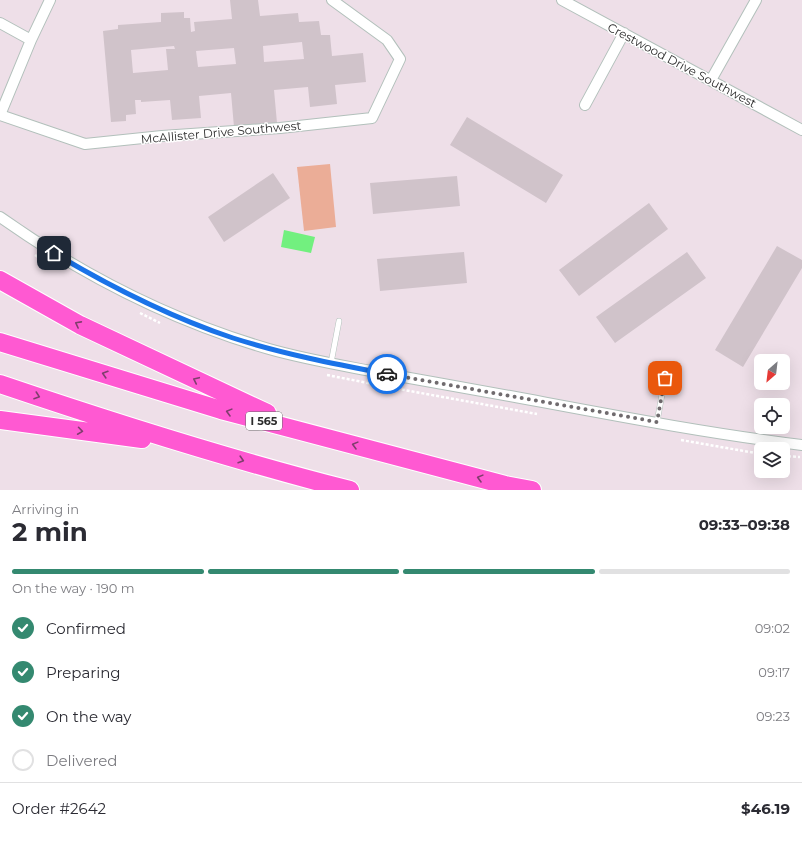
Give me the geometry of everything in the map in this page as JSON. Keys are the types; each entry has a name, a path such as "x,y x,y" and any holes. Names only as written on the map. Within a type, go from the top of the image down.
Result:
{"highway":[{"path":"0,280 80,325 307,432"},
{"name":"I 565","path":"0,342 221,410 505,485 532,490"},
{"path":"0,384 72,408 283,473 350,490"},
{"path":"0,420 194,446"}],"street":[{"name":"McAllister Drive Southwest","path":"50,0 31,40 0,115 85,144 162,136 280,128 372,118 400,59 387,40 332,0"},
{"name":"Crestwood Drive Southwest","path":"562,0 802,130"},
{"path":"711,80 756,0"},
{"path":"0,23 31,40"},
{"path":"585,105 624,33"},
{"path":"0,217 87,273 159,309 233,338 277,351 331,363 746,438 802,445"}],"lane":[{"path":"331,363 338,321"},
{"path":"657,422 665,378"}],"path":[{"path":"790,457 802,458"}],"shaded area":[{"path":"330,164 336,227 304,231 297,167"},
{"path":"284,230 315,237 311,253 281,247"}],"building":[{"path":"230,0 258,0 260,16 298,13 299,22 319,21 321,35 330,35 332,56 363,53 366,82 335,85 337,104 310,107 308,87 274,90 277,123 234,127 231,93 199,96 201,118 172,120 170,100 141,102 141,100 135,100 136,114 126,115 126,121 111,122 103,31 118,29 118,25 161,22 161,13 184,12 184,18 190,18 191,32 195,31 194,22 232,19","holes":["302,42 304,59 264,62 263,46","174,46 175,49 166,49 168,70 133,73 131,50","234,48 236,64 198,67 196,51"]},
{"path":"467,117 563,175 546,203 450,145"},
{"path":"273,173 290,198 224,242 208,217"},
{"path":"457,176 460,206 373,214 370,183"},
{"path":"649,203 668,229 579,296 559,270"},
{"path":"777,246 802,260 802,268 743,367 715,350"},
{"path":"464,252 467,283 380,291 377,259"},
{"path":"687,252 706,278 615,343 596,317"}],"way so far":[{"path":"387,374 657,422 665,378"}],"route":[{"path":"54,253 87,273 125,293 159,309 233,338 291,354 387,374"}]}
